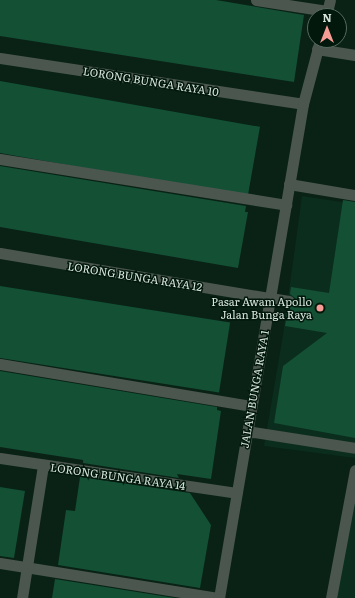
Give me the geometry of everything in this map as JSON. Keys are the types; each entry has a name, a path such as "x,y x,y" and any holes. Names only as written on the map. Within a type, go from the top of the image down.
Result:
{"street":[{"path":"256,0 320,8"},
{"name":"JALAN BUNGA RAYA 1","path":"219,598 303,104 317,48"},
{"path":"329,48 355,55"},
{"name":"LORONG BUNGA RAYA 10","path":"0,58 303,104"},
{"path":"0,159 286,205"},
{"path":"289,184 355,195"},
{"name":"LORONG BUNGA RAYA 12","path":"0,253 289,301"},
{"path":"0,364 251,406"},
{"path":"247,431 355,448"},
{"name":"LORONG BUNGA RAYA 14","path":"0,458 236,493"},
{"path":"22,598 43,464"},
{"path":"331,598 355,470"},
{"path":"0,563 219,598"}],"shaded area":[{"path":"302,196 355,204 355,458 264,446 283,335"},
{"path":"355,472 355,598 334,598"}],"building":[{"path":"0,0 216,0 304,15 294,82 0,36"},
{"path":"0,81 260,127 248,197 0,153"},
{"path":"0,166 246,206 245,212 248,212 238,268 0,227"},
{"path":"343,200 355,202 355,438 274,423 283,366 327,333 285,326 288,308 296,302 295,298 290,294 291,287 329,293"},
{"path":"0,286 230,322 219,393 0,358"},
{"path":"0,371 217,407 217,410 221,411 211,479 177,474 179,478 83,463 83,460 0,447"},
{"path":"80,477 190,493 211,525 200,588 58,565 66,510 75,511"},
{"path":"0,487 25,491 14,558 0,556"},
{"path":"55,579 175,598 52,598"}],"place":[{"name":"Pasar Awam Apollo Jalan Bunga Raya","path":"320,308"}]}
